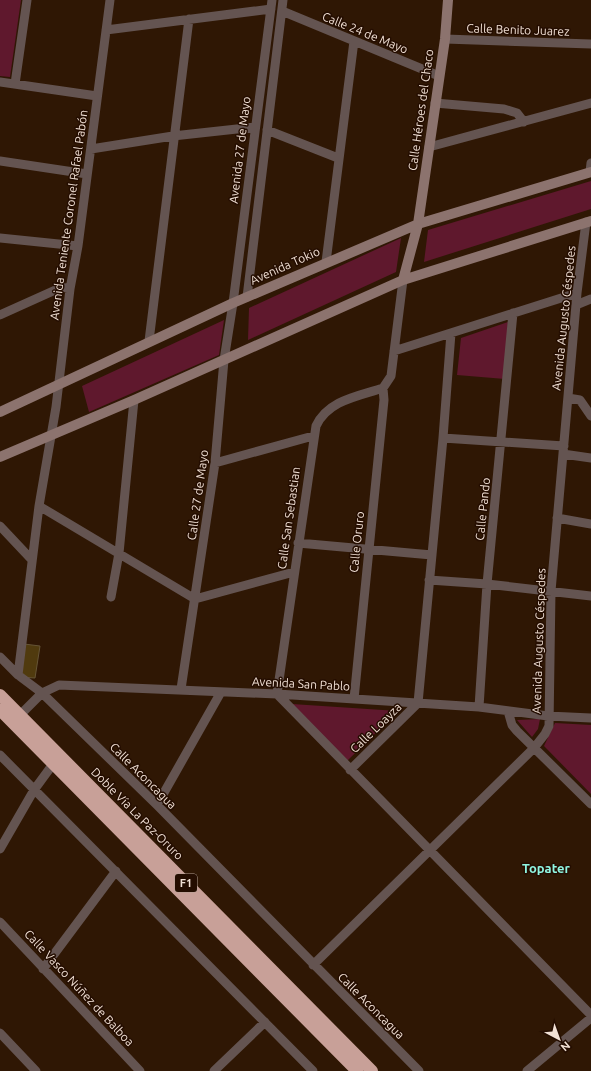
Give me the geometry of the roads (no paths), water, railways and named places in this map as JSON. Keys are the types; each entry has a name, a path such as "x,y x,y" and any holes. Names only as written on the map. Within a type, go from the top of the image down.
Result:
{"highway":[{"name":"Doble Vía La Paz-Oruro","path":"0,695 372,1071"},
{"name":"Doble Vía La Paz-Oruro","path":"0,710 357,1071"}],"street":[{"path":"15,84 27,0"},
{"name":"Avenida Teniente Coronel Rafael Pabón","path":"51,434 59,383 70,289 78,246 110,0"},
{"name":"Avenida 27 de Mayo","path":"247,297 283,0"},
{"name":"Calle Héroes del Chaco","path":"403,280 418,224 445,40 448,0"},
{"path":"106,30 189,19 271,4"},
{"name":"Avenida 27 de Mayo","path":"233,303 271,4"},
{"name":"Calle 24 de Mayo","path":"282,11 439,76"},
{"path":"149,342 173,136 189,19"},
{"name":"Calle Benito Juarez","path":"445,40 591,44"},
{"path":"326,262 354,41"},
{"path":"0,82 97,96"},
{"path":"436,103 504,109 517,113 524,122"},
{"path":"429,147 591,103"},
{"path":"91,149 173,136 255,127"},
{"path":"268,130 338,158"},
{"path":"0,161 87,174"},
{"name":"Avenida Tokio","path":"0,412 59,383 233,303 418,224 591,169"},
{"path":"0,457 51,434 134,400 403,280 589,222"},
{"name":"Avenida Augusto Céspedes","path":"313,965 534,748 546,734 549,726 551,591 577,293 589,222"},
{"path":"0,238 78,246"},
{"path":"383,388 392,376 403,280"},
{"path":"0,315 62,287 70,289"},
{"path":"394,351 577,293"},
{"path":"576,304 591,299"},
{"name":"Calle 27 de Mayo","path":"181,689 215,463 224,360 233,303"},
{"name":"Calle Pando","path":"479,707 487,584 513,314"},
{"path":"418,703 444,438 451,333"},
{"name":"Calle San Sebastian","path":"277,694 313,436 319,418 330,407 383,388"},
{"name":"Calle Oruro","path":"354,700 384,400 383,388"},
{"path":"568,398 580,400 591,416"},
{"path":"110,597 119,553 134,400"},
{"path":"18,675 39,506 51,434"},
{"path":"215,463 313,436"},
{"path":"444,438 501,442 563,450 591,458"},
{"path":"39,506 195,599 294,572"},
{"path":"557,518 591,524"},
{"path":"0,526 32,560"},
{"path":"298,543 369,548 432,555"},
{"path":"429,580 487,584 591,596"},
{"name":"Calle Aconcagua","path":"0,656 18,675 42,693 157,805 419,1071"},
{"name":"Avenida San Pablo","path":"20,715 42,693 59,685 277,694 479,707 508,712 548,716 591,718"},
{"path":"157,805 221,692"},
{"path":"277,694 428,851 591,1015"},
{"name":"Calle Loayza","path":"350,770 418,703"},
{"path":"508,712 512,725 591,804"},
{"path":"0,755 313,1071"},
{"path":"0,849 34,790 53,764"},
{"path":"43,970 116,871"},
{"name":"Calle Vasco Núñez de Balboa","path":"0,922 43,970 140,1071"},
{"path":"526,1071 591,1018"},
{"path":"214,1071 265,1022"},
{"path":"0,1033 36,1071"}],"district":[{"name":"Topater","path":"546,868"}]}
